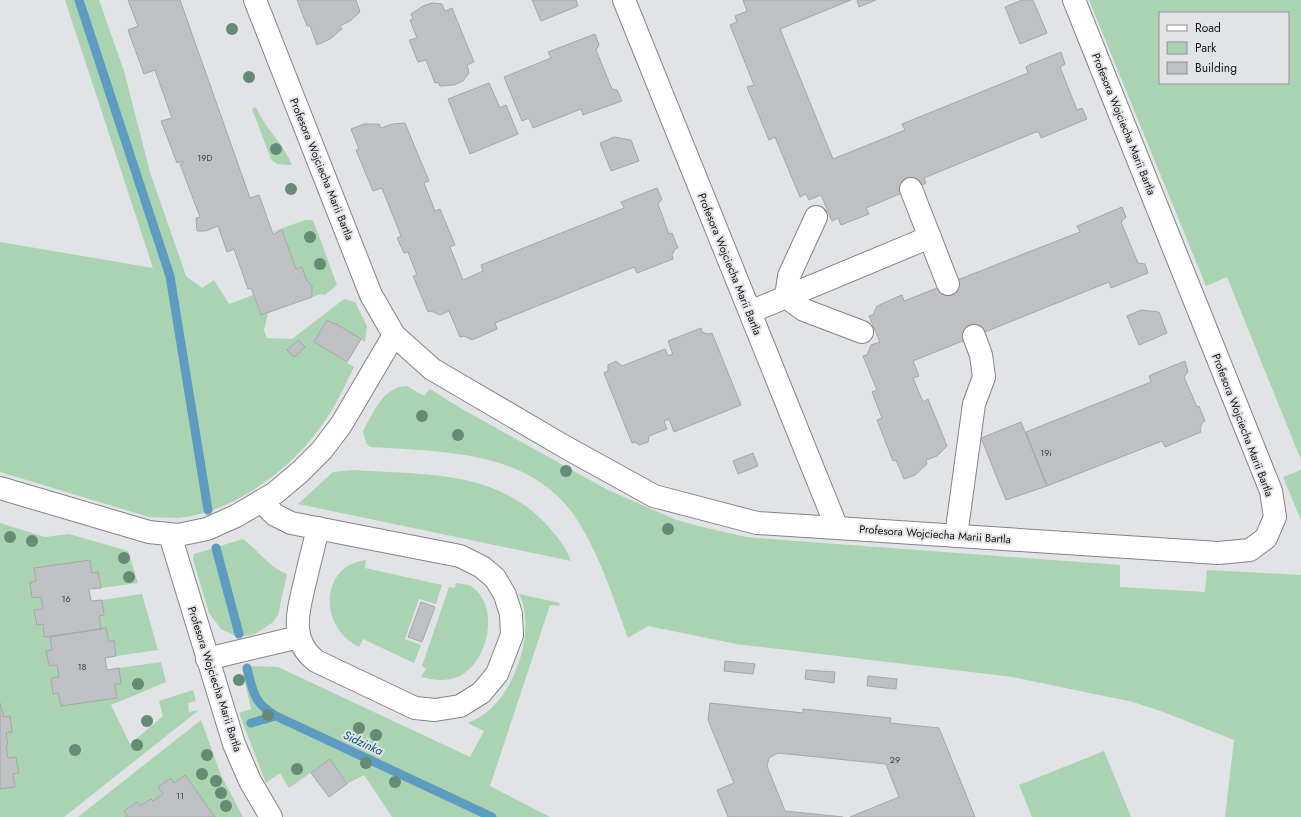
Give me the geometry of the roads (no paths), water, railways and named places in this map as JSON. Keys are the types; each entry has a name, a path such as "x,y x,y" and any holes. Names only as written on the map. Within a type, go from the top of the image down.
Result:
{"street":[{"name":"Profesora Wojciecha Marii Bartla","path":"255,0 371,295 394,335 432,369 567,448 654,496 757,523 1218,553 1250,550 1266,538 1275,517 1271,491 1074,0"},
{"name":"Profesora Wojciecha Marii Bartla","path":"624,0 837,528"},
{"path":"911,189 948,284"},
{"path":"786,297 789,276 816,217"},
{"path":"750,312 930,237"},
{"path":"786,297 804,310 862,332"},
{"path":"0,488 141,530 170,535 193,533 207,529 236,516 275,493 300,472 331,439 394,335"},
{"path":"956,536 974,404 984,377 981,355 974,336"},
{"path":"261,501 280,519 460,556 482,567 495,578 505,595 511,614 512,635 498,674 481,693 460,706 435,710 415,708 316,661 308,655 299,637 298,614 318,528"},
{"name":"Profesora Wojciecha Marii Bartla","path":"170,535 207,659 238,753 256,794 271,817"},
{"path":"207,659 299,637"}],"waterway":[{"path":"79,0 170,276 208,510"},
{"path":"216,548 239,634"},
{"name":"Sidzinka","path":"247,668 253,691 259,702 263,707 276,716 492,817"},
{"path":"251,723 276,716"}]}
